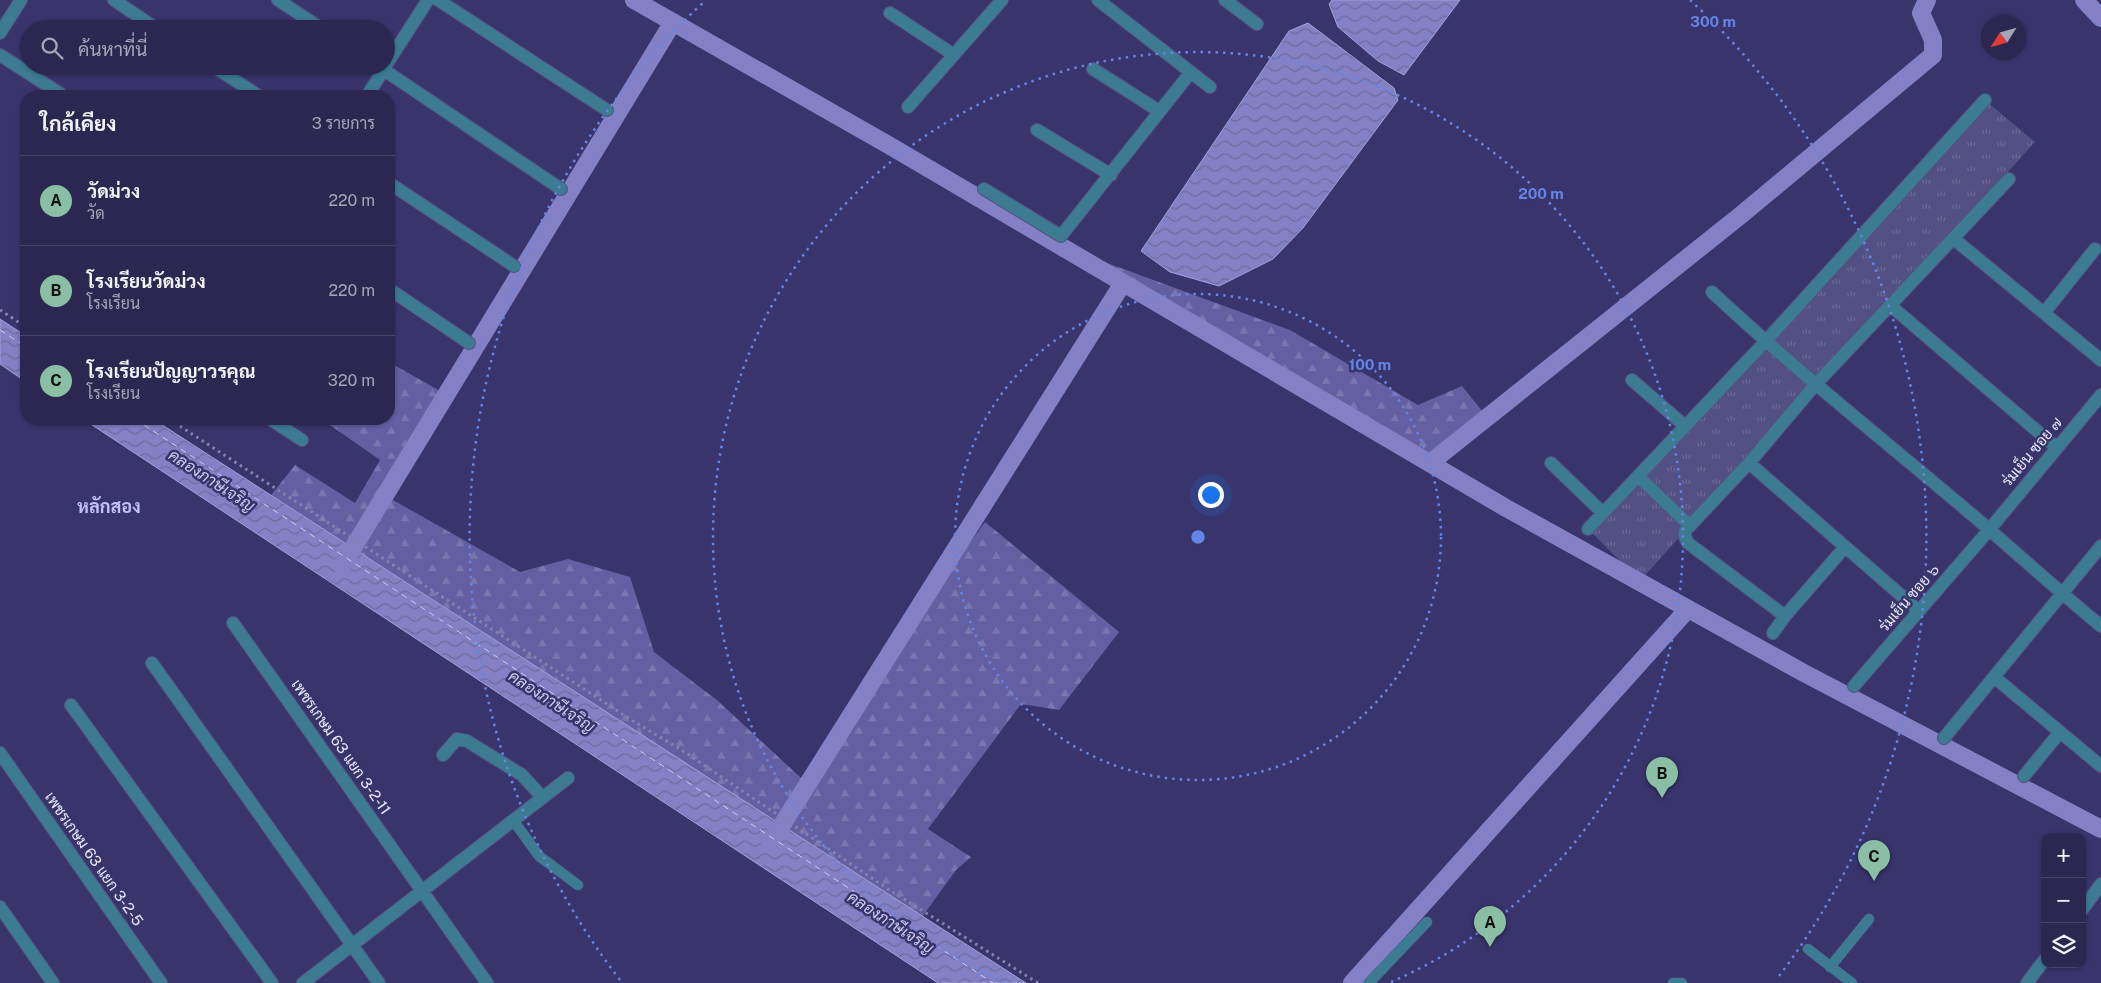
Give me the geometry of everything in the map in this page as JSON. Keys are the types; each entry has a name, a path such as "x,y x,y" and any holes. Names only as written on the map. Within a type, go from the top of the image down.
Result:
{"street":[{"path":"0,33 21,0"},
{"path":"114,0 144,20"},
{"path":"278,0 308,20"},
{"path":"395,49 428,0"},
{"path":"438,0 607,110"},
{"path":"908,108 1002,0"},
{"path":"1098,0 1210,87"},
{"path":"1225,0 1257,24"},
{"path":"890,13 954,55"},
{"path":"0,55 20,68"},
{"path":"1093,70 1159,111"},
{"path":"984,189 1061,236 1191,72"},
{"path":"32,75 56,90"},
{"path":"226,75 249,90"},
{"path":"370,90 378,75"},
{"path":"395,75 561,189"},
{"path":"1588,529 1765,342 1985,100"},
{"path":"1037,130 1111,175"},
{"path":"1785,616 1688,543 1685,537 1686,531 1815,385 2009,179"},
{"path":"395,187 514,266"},
{"path":"1954,239 2101,360"},
{"path":"2044,313 2095,250"},
{"path":"1712,292 1765,342 1815,385 2101,626"},
{"path":"395,293 469,343"},
{"path":"1891,306 2057,448"},
{"path":"1632,380 1685,426"},
{"name":"ร่มเย็น ซอย ๗","path":"1989,530 2101,395"},
{"path":"279,425 302,440"},
{"path":"1551,463 1603,513"},
{"path":"1748,463 1919,611"},
{"path":"1638,476 1690,526"},
{"name":"ร่มเย็น ซอย ๖","path":"1854,686 1989,530"},
{"path":"1944,738 2101,546"},
{"path":"1773,633 1785,616 1845,547"},
{"name":"เพชรเกษม 63 แยก 3-2-11","path":"233,623 487,983"},
{"path":"152,663 379,983"},
{"path":"1994,677 2101,766"},
{"path":"72,705 272,983"},
{"path":"2024,776 2060,732"},
{"path":"443,755 457,739 467,741 522,775 542,798"},
{"name":"เพชรเกษม 63 แยก 3-2-5","path":"0,754 161,983"},
{"path":"303,983 568,778"},
{"path":"2086,905 2101,884"},
{"path":"0,907 53,983"},
{"path":"2027,983 2041,964"}],"lane":[{"path":"513,820 539,856 578,885"},
{"path":"1830,967 1869,919"},
{"path":"1368,983 1427,922"},
{"path":"1808,949 1852,983"},
{"path":"1673,983 1682,983"}],"path":[{"path":"0,310 20,323"},
{"path":"178,425 680,750 892,891 1038,983"}],"green space":[{"path":"1985,100 2035,142 1640,581 1588,529"},
{"path":"1088,256 1290,330 1418,405 1462,386 1491,422 1432,469 1124,293"},
{"path":"395,365 440,391 379,492 520,572 568,559 630,577 654,652 718,701 801,778 985,522 1119,632 1059,710 1021,704 928,829 971,857 956,870 922,917 271,495 295,465 355,503 380,460 330,425 395,425"}],"water":[{"path":"1332,0 1460,0 1404,75 1378,61 1338,27 1329,4"},
{"path":"1308,23 1394,88 1398,100 1303,228 1273,259 1219,286 1170,272 1141,251 1289,31"},
{"path":"0,319 20,332 20,378 0,364"},
{"name":"คลองภาษีเจริญ","path":"92,425 162,425 1026,983 938,983"}],"waterway":[{"path":"634,0 892,147 1506,508 1804,673 2101,829"},
{"path":"1430,463 1741,215 1933,55 1933,40 1921,13 1927,0"},
{"path":"2084,0 2101,18"},
{"path":"342,566 673,22"},
{"path":"770,844 1123,283"},
{"path":"1352,983 1688,609"}],"ferry route":[{"path":"0,330 20,343"},
{"path":"144,425 993,983"}],"place":[{"name":"โรงเรียนวัดม่วง","path":"1662,798"},
{"name":"โรงเรียนปัญญาวรคุณ","path":"1874,881"},
{"name":"วัดม่วง","path":"1490,947"}],"district":[{"name":"หลักสอง","path":"109,507"}]}
